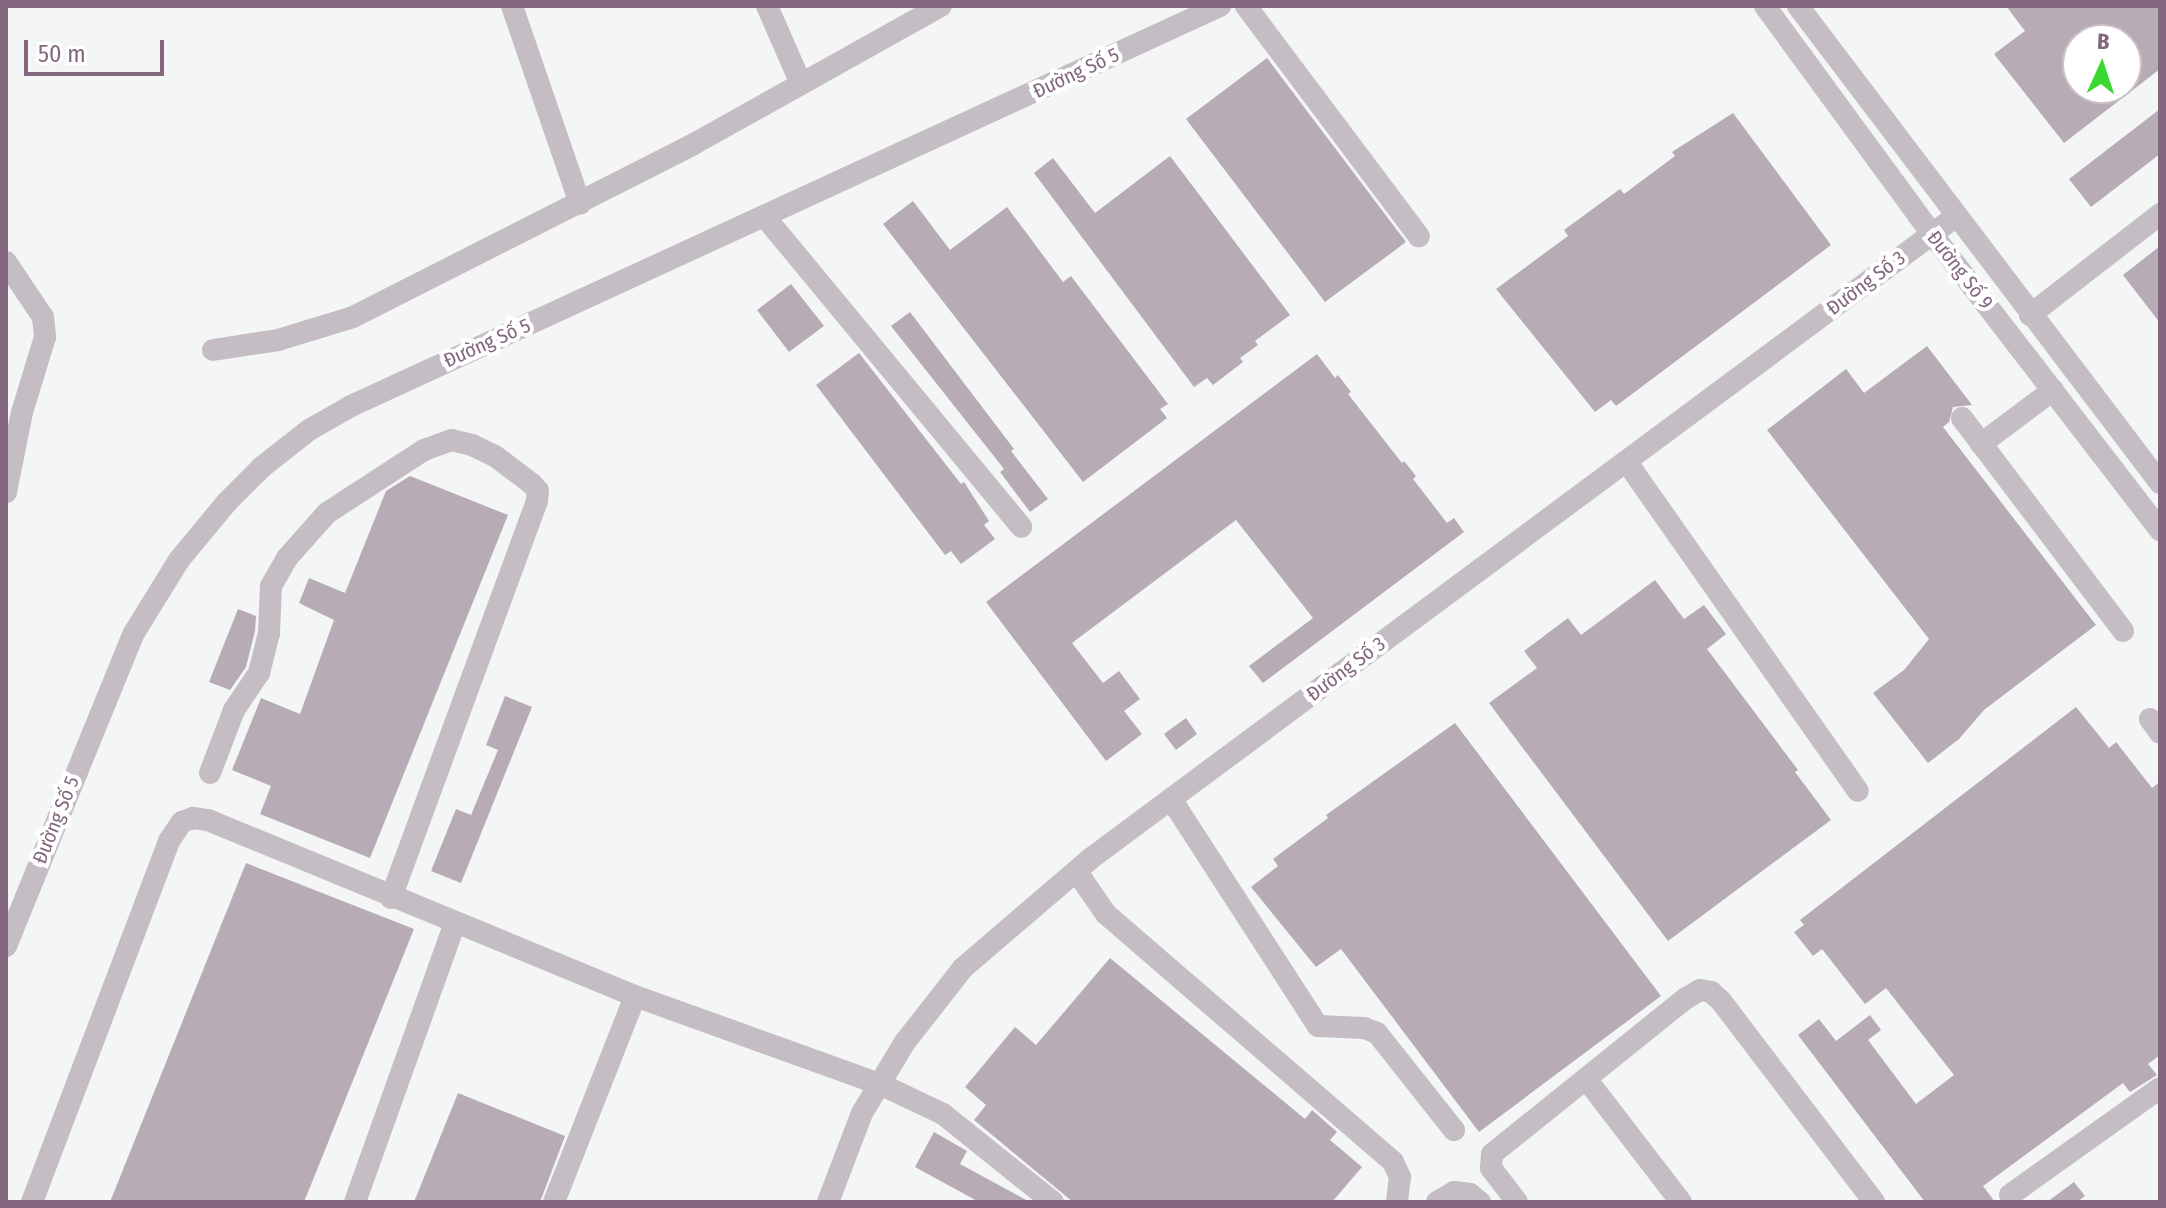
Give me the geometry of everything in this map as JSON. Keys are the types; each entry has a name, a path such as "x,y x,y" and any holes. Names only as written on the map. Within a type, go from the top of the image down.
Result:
{"street":[{"path":"512,6 580,204"},
{"path":"767,6 801,84"},
{"path":"213,350 278,340 353,317 580,204 941,6"},
{"name":"Đường Số 5","path":"6,946 134,633 179,560 262,467 309,430 351,406 1220,6"},
{"path":"1246,6 1419,236"},
{"name":"Đường Số 9","path":"1765,6 1932,234 2160,530"},
{"name":"Đường Số 9","path":"1798,6 1955,217 2160,483"},
{"path":"2030,315 2160,214"},
{"path":"765,217 1021,527"},
{"name":"Đường Số 3","path":"828,1202 862,1113 905,1042 963,968 1077,872 1171,799 1955,217"},
{"path":"6,262 43,317 45,337 22,412 6,492"},
{"path":"1981,444 2053,390"},
{"path":"1962,418 2123,631"},
{"path":"210,773 234,710 259,673 269,633 271,586 297,547 327,513 424,450 451,440 472,445 495,456 532,484 538,491 537,501 391,898"},
{"path":"1626,461 1858,791"},
{"path":"1171,799 1318,1026 1364,1028 1377,1033 1454,1130"},
{"path":"32,1202 169,841 182,822 208,820 635,996 880,1084 943,1114 1053,1202"},
{"path":"1077,872 1106,914 1393,1162 1400,1177 1397,1202"},
{"path":"355,1202 455,923"},
{"path":"1517,1202 1491,1168 1492,1154 1700,990 1711,992 1874,1202"},
{"path":"554,1202 635,996"},
{"path":"1587,1080 1681,1202"},
{"path":"2010,1195 2160,1088"},
{"path":"1437,1202 1454,1192 1470,1194 1480,1202"}],"building":[{"path":"2006,6 2160,6 2160,69 2142,83 2142,24 2062,24 2062,104 2115,104 2064,143 1994,54 2025,31"},
{"path":"1267,58 1406,242 1325,302 1186,119"},
{"path":"2160,109 2160,154 2091,207 2069,179"},
{"path":"1733,113 1831,245 1616,406 1611,400 1595,412 1496,289 1568,236 1564,230 1620,189 1624,194 1675,156 1672,152"},
{"path":"1170,156 1290,315 1255,341 1258,345 1240,358 1243,362 1213,385 1207,378 1194,387 1034,173 1053,158 1095,213"},
{"path":"913,201 950,250 1007,207 1063,282 1071,276 1168,404 1160,409 1167,418 1083,482 883,224"},
{"path":"2160,246 2160,323 2123,275"},
{"path":"791,284 824,326 789,352 757,310"},
{"path":"910,312 1048,499 1030,512 1000,472 1004,469 891,326"},
{"path":"1927,346 1972,405 1953,407 1949,422 1943,427 2096,625 1984,710 1959,739 1928,763 1873,693 1904,670 1929,639 1767,430 1846,369 1864,393"},
{"path":"859,353 961,484 964,482 989,521 984,525 995,539 961,564 951,551 945,555 816,385"},
{"path":"1317,354 1335,378 1338,375 1351,392 1348,394 1402,463 1404,461 1416,476 1413,479 1447,523 1454,518 1464,532 1263,683 1249,666 1313,618 1236,520 1072,643 1103,683 1119,671 1140,699 1124,711 1142,734 1106,761 986,602"},
{"path":"410,476 508,515 370,858 260,814 271,786 232,770 261,698 300,714 334,620 299,603 309,578 345,593 386,491"},
{"path":"1655,580 1684,619 1704,605 1726,634 1707,649 1798,770 1795,772 1831,820 1668,941 1489,703 1537,668 1524,651 1568,618 1581,635"},
{"path":"238,609 256,616 255,631 246,667 230,690 209,682"},
{"path":"505,696 532,707 461,883 431,871 456,809 471,815 498,750 486,745"},
{"path":"2076,707 2109,748 2116,742 2152,788 2160,782 2160,1055 2148,1064 2157,1075 2130,1092 2123,1083 1983,1186 1995,1202 1925,1202 1798,1035 1819,1019 1836,1041 1870,1015 1881,1030 1868,1040 1916,1104 1954,1075 1886,988 1865,1004 1822,949 1813,956 1794,932 1804,925 1800,920"},
{"path":"1186,718 1197,734 1176,750 1164,734"},
{"path":"1455,723 1661,996 1479,1132 1341,949 1316,967 1251,887 1278,866 1273,859 1328,818 1326,815"},
{"path":"246,863 414,929 304,1202 110,1202"},
{"path":"1110,958 1305,1119 1312,1110 1337,1132 1330,1140 1362,1167 1332,1202 1073,1202 974,1120 986,1105 965,1087 1015,1027 1036,1045"},
{"path":"458,1093 565,1136 540,1202 414,1202"},
{"path":"934,1132 967,1151 960,1164 1030,1202 979,1202 915,1167"},
{"path":"2074,1182 2085,1196 2077,1202 2047,1202"}]}
